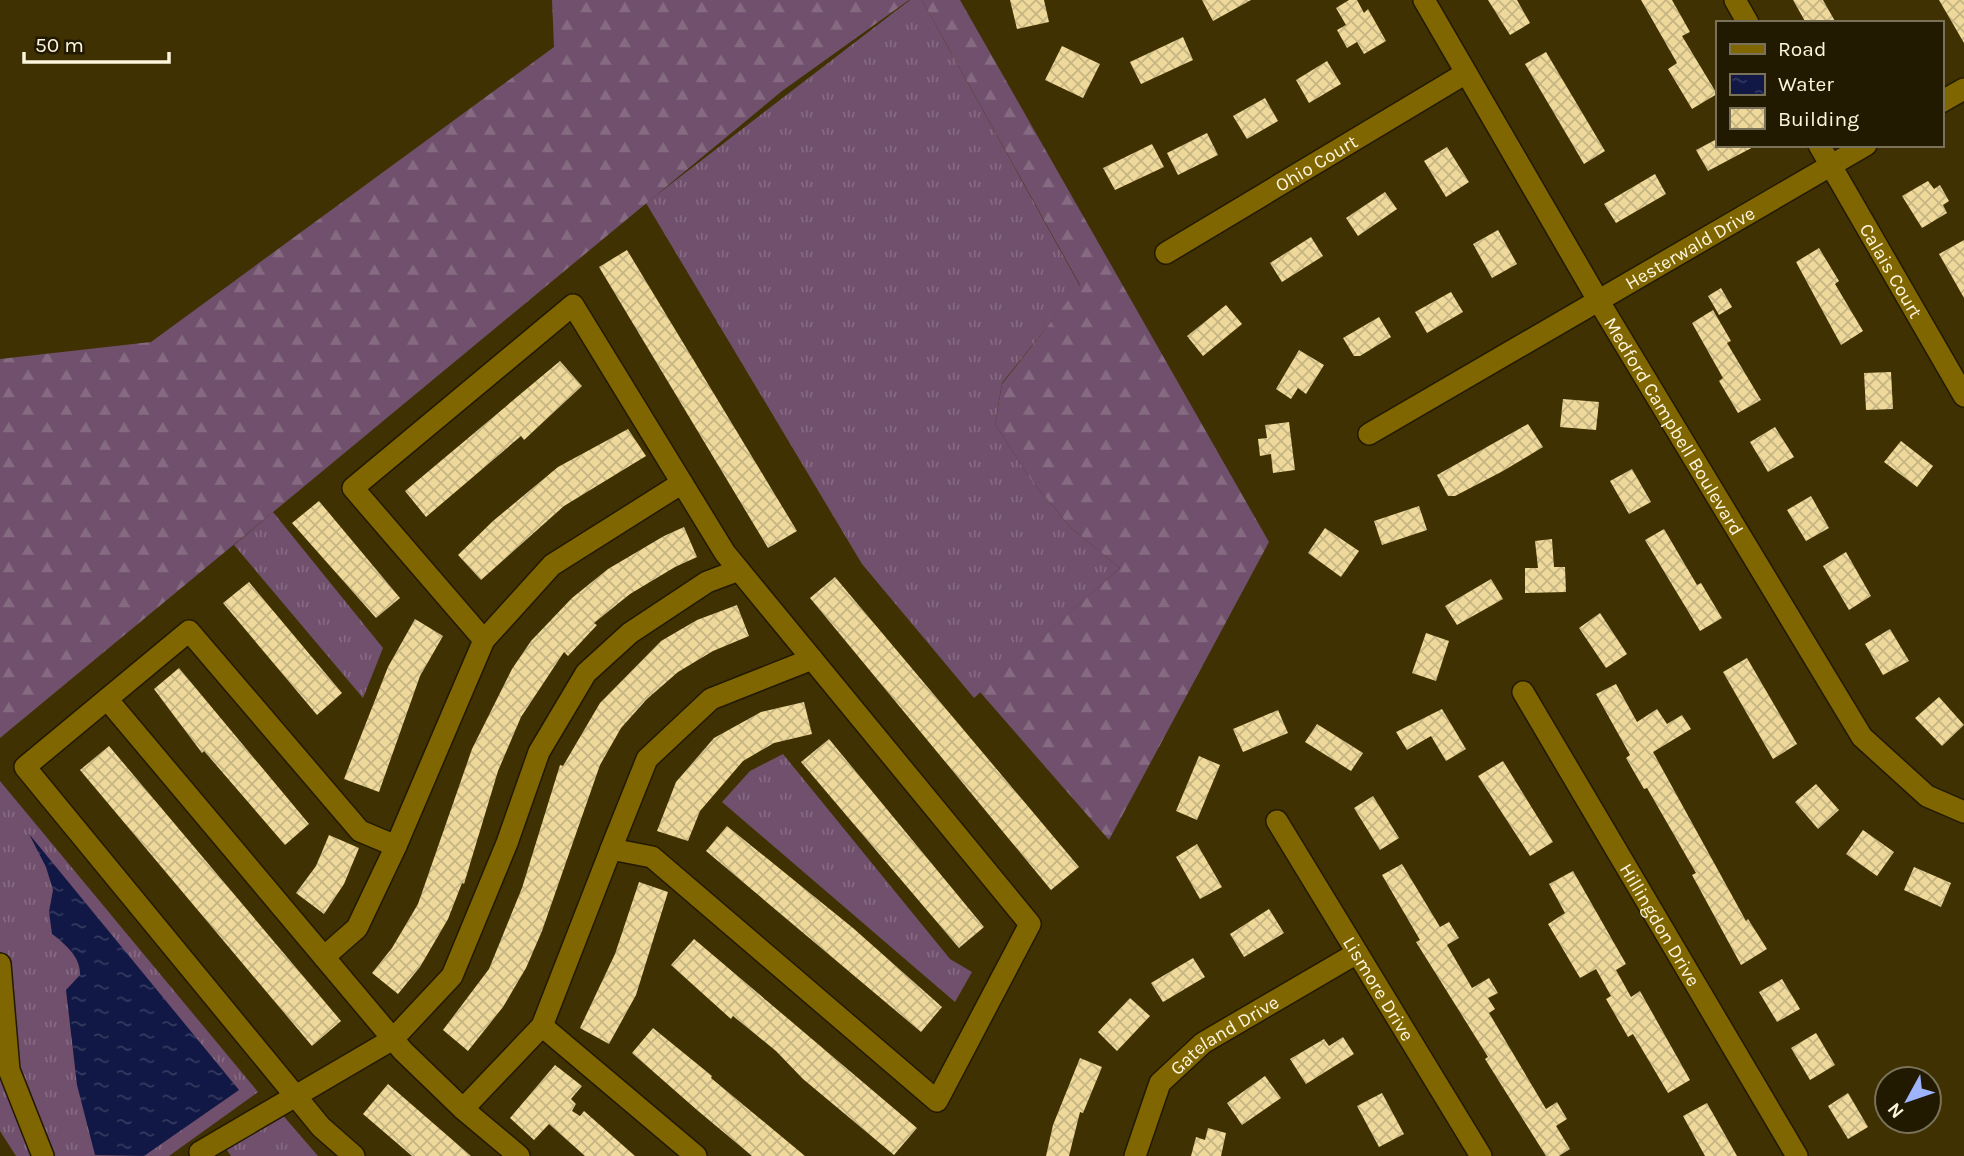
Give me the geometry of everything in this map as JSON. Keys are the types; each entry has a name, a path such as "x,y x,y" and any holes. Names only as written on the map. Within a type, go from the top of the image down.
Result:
{"street":[{"name":"Medford Campbell Boulevard","path":"1423,0 1598,300 1862,737 1927,796 1964,812"},
{"path":"1735,0 1747,21"},
{"name":"Ohio Court","path":"1166,253 1466,73"},
{"path":"1943,101 1964,89"},
{"name":"Calais Court","path":"1819,147 1964,397"},
{"name":"Hesterwald Drive","path":"1370,434 1863,147"},
{"path":"484,640 353,488 573,305 682,483 739,570 1030,924 937,1101 652,858 611,849"},
{"path":"324,957 357,928 396,846 484,640 552,565 682,483"},
{"path":"199,1155 393,1039 452,976 507,843 539,752 586,673 630,633 708,582 739,570"},
{"path":"354,1156 321,1127 25,767 189,631 360,831 396,846"},
{"path":"463,1110 542,1026 648,759 711,699 812,659"},
{"name":"Hillingdon Drive","path":"1523,692 1797,1156"},
{"path":"107,699 393,1039 463,1110 519,1156"},
{"name":"Lismore Drive","path":"1277,821 1481,1156"},
{"name":"Gateland Drive","path":"1135,1156 1160,1083 1203,1043 1357,953"},
{"path":"0,964 9,1070 43,1156"},
{"path":"542,1026 696,1156"}],"green space":[{"path":"552,0 909,0 782,91 0,738 0,359 151,342 554,47"},
{"path":"910,0 922,0 1080,286 1002,383 995,424 1031,480 1071,528 1120,568 974,698 862,564 646,203"},
{"path":"922,0 960,0 1269,542 1109,840 980,692 1120,568 1071,528 1031,480 995,424 1002,384 1080,285"},
{"path":"273,512 383,648 363,698 234,545"},
{"path":"783,754 950,959 972,972 955,1002 722,802 750,771"},
{"path":"0,781 258,1092 169,1156 16,1156 0,1131"},
{"path":"280,1112 318,1156 231,1156 225,1147"}],"water":[{"path":"29,834 239,1090 144,1156 95,1155 77,1085 66,990 80,975 80,968 71,951 52,934 49,912 53,890 46,867"}],"building":[{"path":"1010,0 1044,0 1049,22 1017,29"},
{"path":"1202,0 1251,0 1213,21"},
{"path":"1349,0 1357,0 1364,13 1368,9 1386,41 1364,54 1357,42 1347,48 1337,30 1346,25 1336,8"},
{"path":"1488,0 1517,0 1530,23 1510,35"},
{"path":"1641,0 1672,0 1690,32 1682,36 1716,95 1692,109 1668,69 1677,63"},
{"path":"1793,0 1823,0 1835,21 1805,21"},
{"path":"1939,0 1964,0 1964,43"},
{"path":"1183,37 1193,60 1141,84 1130,62"},
{"path":"1062,46 1100,64 1083,98 1045,80"},
{"path":"1546,52 1605,151 1584,164 1525,64"},
{"path":"1327,61 1341,84 1309,103 1296,80"},
{"path":"1265,98 1278,121 1247,139 1233,116"},
{"path":"1207,133 1218,155 1178,175 1167,153"},
{"path":"1716,140 1716,147 1753,147 1708,171 1696,150"},
{"path":"1152,144 1164,167 1115,190 1103,168"},
{"path":"1447,147 1469,182 1446,197 1424,161"},
{"path":"1655,174 1666,194 1616,223 1604,204"},
{"path":"1928,181 1934,189 1940,185 1949,201 1943,205 1947,213 1922,228 1902,196"},
{"path":"1385,192 1397,209 1358,236 1346,218"},
{"path":"1498,230 1517,264 1492,278 1473,244"},
{"path":"1311,237 1323,256 1282,282 1270,263"},
{"path":"1964,240 1964,298 1939,254"},
{"path":"1819,248 1839,281 1835,284 1863,331 1841,345 1796,262"},
{"path":"627,250 797,531 768,548 599,267"},
{"path":"1721,288 1732,307 1719,315 1708,296"},
{"path":"1451,292 1463,312 1427,333 1415,312"},
{"path":"1226,305 1242,324 1203,356 1187,336"},
{"path":"1713,310 1731,341 1727,343 1761,400 1738,413 1719,381 1723,378 1692,323"},
{"path":"1379,317 1391,337 1360,356 1354,356 1343,338"},
{"path":"1299,350 1324,365 1306,394 1298,388 1291,399 1276,389"},
{"path":"560,361 582,386 524,440 521,436 426,517 405,491"},
{"path":"1891,372 1893,409 1866,410 1864,373"},
{"path":"1563,399 1599,402 1596,430 1560,427"},
{"path":"1289,422 1295,470 1273,473 1271,454 1260,456 1258,439 1267,438 1265,425"},
{"path":"1528,424 1543,447 1455,496 1448,496 1437,475"},
{"path":"1775,427 1794,457 1768,472 1750,442"},
{"path":"628,429 646,456 564,506 481,580 458,555 493,521 558,467"},
{"path":"1901,441 1933,466 1917,487 1884,462"},
{"path":"1632,469 1651,502 1629,514 1610,481"},
{"path":"1811,496 1829,528 1806,541 1787,510"},
{"path":"319,501 400,598 376,618 292,523"},
{"path":"1419,506 1427,530 1382,545 1374,521"},
{"path":"684,527 697,557 630,594 594,623 597,625 568,656 564,652 521,717 498,771 464,884 462,883 448,919 420,967 398,994 372,973 392,948 418,904 472,749 512,669 531,641 572,598 608,569"},
{"path":"1325,528 1359,551 1341,577 1308,553"},
{"path":"1664,529 1697,585 1701,583 1722,618 1700,631 1645,540"},
{"path":"1552,539 1554,567 1565,567 1566,592 1525,593 1525,568 1538,568 1535,541"},
{"path":"1846,552 1871,596 1849,610 1823,566"},
{"path":"835,577 1079,867 1051,890 810,598"},
{"path":"1491,579 1503,599 1457,625 1445,606"},
{"path":"249,582 342,693 317,715 223,603"},
{"path":"737,605 749,636 713,651 678,672 647,699 621,728 600,765 542,931 526,968 503,1007 468,1051 443,1030 489,969 522,888 560,765 563,766 600,703 661,641 697,620"},
{"path":"1600,613 1627,654 1606,668 1579,628"},
{"path":"415,619 443,636 420,676 379,792 344,779 388,667"},
{"path":"1890,629 1909,661 1883,675 1865,644"},
{"path":"1426,633 1449,641 1436,681 1412,673"},
{"path":"1747,658 1797,744 1773,759 1723,672"},
{"path":"179,668 309,824 285,845 204,751 202,753 154,689"},
{"path":"1616,684 1637,722 1657,709 1667,724 1682,715 1691,729 1653,752 1746,921 1748,919 1767,949 1741,965 1692,875 1696,873 1647,788 1644,789 1626,758 1630,755 1596,694"},
{"path":"1939,697 1964,725 1942,746 1915,718"},
{"path":"804,702 812,734 774,743 743,761 700,811 688,841 657,831 676,782 714,738 761,712"},
{"path":"1442,709 1466,749 1446,761 1431,736 1407,750 1396,732"},
{"path":"1278,710 1288,733 1243,752 1233,729"},
{"path":"1317,724 1363,753 1351,771 1305,742"},
{"path":"829,739 984,927 959,948 801,762"},
{"path":"109,746 341,1021 312,1046 80,770"},
{"path":"1199,756 1220,765 1197,820 1176,811"},
{"path":"1503,761 1553,842 1530,856 1478,776"},
{"path":"1816,784 1839,810 1818,829 1795,802"},
{"path":"1373,796 1399,838 1380,850 1354,808"},
{"path":"727,826 853,928 942,1007 921,1032 706,851"},
{"path":"1863,830 1894,852 1877,876 1846,854"},
{"path":"329,835 359,848 344,884 324,914 296,893 316,866"},
{"path":"1197,844 1222,887 1200,899 1176,857"},
{"path":"1402,864 1440,927 1449,922 1459,938 1447,945 1472,988 1489,978 1498,993 1488,998 1495,1009 1489,1013 1546,1109 1557,1102 1567,1119 1556,1126 1570,1149 1559,1156 1546,1156 1416,942 1420,940 1382,875"},
{"path":"1914,867 1951,883 1941,907 1904,890"},
{"path":"1573,871 1626,964 1616,970 1631,997 1640,991 1690,1080 1668,1093 1633,1034 1628,1037 1606,999 1611,996 1596,969 1580,978 1548,924 1565,913 1549,884"},
{"path":"639,882 668,892 636,995 609,1044 580,1028 615,954"},
{"path":"1269,909 1284,933 1244,957 1230,934"},
{"path":"694,939 917,1128 894,1155 803,1079 776,1051 733,1016 731,1019 671,965"},
{"path":"1193,958 1205,977 1163,1002 1151,983"},
{"path":"1782,979 1800,1009 1777,1022 1759,992"},
{"path":"1130,998 1150,1016 1117,1051 1098,1032"},
{"path":"653,1028 805,1156 752,1156 697,1110 632,1053"},
{"path":"1816,1033 1835,1065 1810,1080 1791,1048"},
{"path":"1343,1037 1354,1054 1306,1084 1290,1059 1324,1039 1329,1046"},
{"path":"1080,1058 1102,1067 1083,1113 1080,1112 1069,1156 1046,1156 1053,1125"},
{"path":"555,1065 582,1086 571,1099 576,1104 572,1111 580,1116 584,1111 635,1156 585,1156 549,1124 534,1140 510,1118"},
{"path":"1265,1076 1281,1098 1242,1125 1227,1103"},
{"path":"388,1084 471,1156 412,1156 363,1114"},
{"path":"1382,1093 1404,1134 1379,1147 1357,1106"},
{"path":"1848,1093 1868,1127 1848,1139 1828,1106"},
{"path":"1707,1103 1737,1156 1705,1156 1683,1116"},
{"path":"1208,1128 1226,1133 1221,1156 1191,1156 1196,1137 1205,1140"}]}
